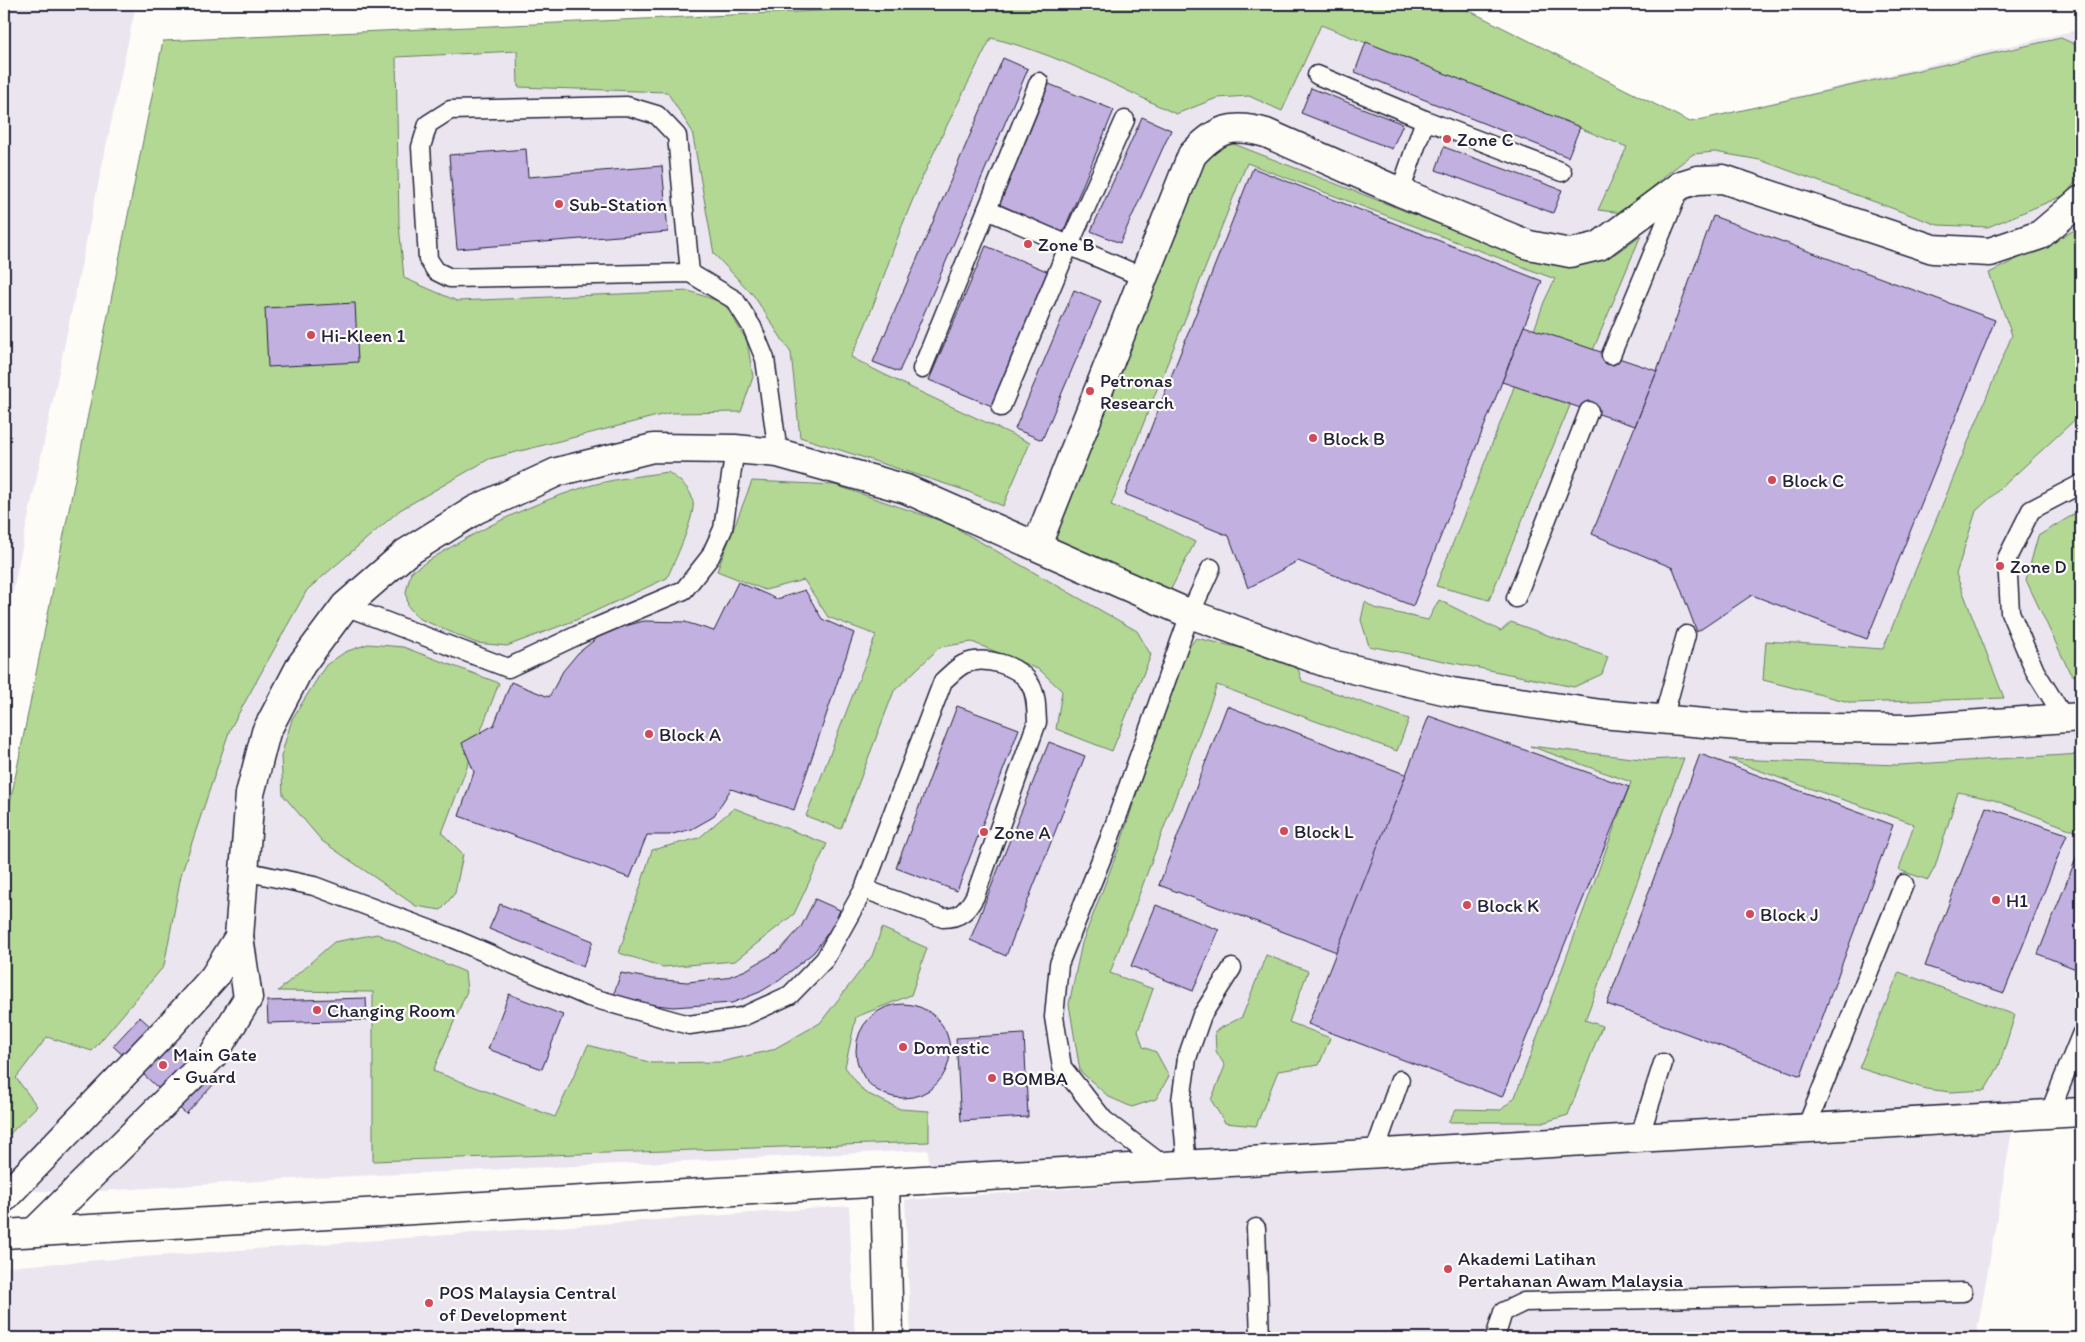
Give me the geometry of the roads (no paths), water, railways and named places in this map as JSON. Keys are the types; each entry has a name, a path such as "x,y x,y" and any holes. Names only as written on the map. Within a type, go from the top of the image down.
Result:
{"street":[{"path":"1036,545 1145,278 1192,155 1207,139 1223,130 1245,126 1266,133 1400,192 1529,245 1570,253 1599,246 1681,186 1697,180 1723,179 1933,249 1990,252 2040,235 2081,200"},
{"path":"34,1232 213,1055 248,998 239,937 250,794 266,732 301,665 345,606 406,554 475,510 557,472 653,448 734,449 778,453 906,489 1190,614 1327,663 1442,690 1601,714 1750,727 1910,728 2073,718"},
{"path":"4,1198 170,1026 214,977 239,937"},
{"path":"4,1234 2081,1112"},
{"path":"885,1182 889,1338"}],"lane":[{"path":"1317,75 1425,120 1562,172"},
{"path":"922,368 1039,82"},
{"path":"690,273 677,136 657,116 627,106 450,110 428,124 421,147 428,259 436,271 450,278 690,273 734,300 752,327 765,359 778,453"},
{"path":"1001,407 1069,245 1126,120"},
{"path":"1400,192 1425,120"},
{"path":"1611,355 1681,186"},
{"path":"987,210 1145,278"},
{"path":"1516,598 1589,411"},
{"path":"345,606 508,668 578,634 684,590 710,556 723,529 734,449"},
{"path":"2073,718 2035,671 2010,612 2007,558 2031,510 2081,484"},
{"path":"1211,568 1190,614 1109,840 1059,964 1054,1017 1062,1067 1104,1120 1176,1165 1187,1058 1202,1015 1232,968"},
{"path":"1663,719 1686,634"},
{"path":"244,871 314,886 447,936 589,997 689,1025 742,1017 790,994 825,959 864,889 943,681 952,671 966,663 999,663 1019,671 1030,684 1035,697 1037,722 975,896 968,909 956,918 943,918 864,889"},
{"path":"1806,1128 1904,884"},
{"path":"2049,1114 2081,1035"},
{"path":"1639,1138 1663,1063"},
{"path":"1374,1154 1400,1080"},
{"path":"1256,1228 1260,1338"},
{"path":"1495,1338 1504,1312 1524,1302 1963,1292"}],"place":[{"name":"Zone C","path":"1447,139"},
{"name":"Sub-Station","path":"559,204"},
{"name":"Zone B","path":"1028,244"},
{"name":"Hi-Kleen 1","path":"311,335"},
{"name":"Petronas Research","path":"1090,391"},
{"name":"Block B","path":"1313,438"},
{"name":"Block C","path":"1772,480"},
{"name":"Zone D","path":"2000,566"},
{"name":"Block A","path":"649,734"},
{"name":"Block L","path":"1284,831"},
{"name":"Zone A","path":"984,832"},
{"name":"H1","path":"1996,900"},
{"name":"Block K","path":"1467,905"},
{"name":"Block J","path":"1750,914"},
{"name":"Changing Room","path":"317,1010"},
{"name":"Domestic","path":"903,1047"},
{"name":"Main Gate - Guard","path":"163,1065"},
{"name":"BOMBA","path":"992,1078"},
{"name":"Akademi Latihan Pertahanan Awam Malaysia","path":"1448,1269"},
{"name":"POS Malaysia Central of Development","path":"429,1303"}]}
